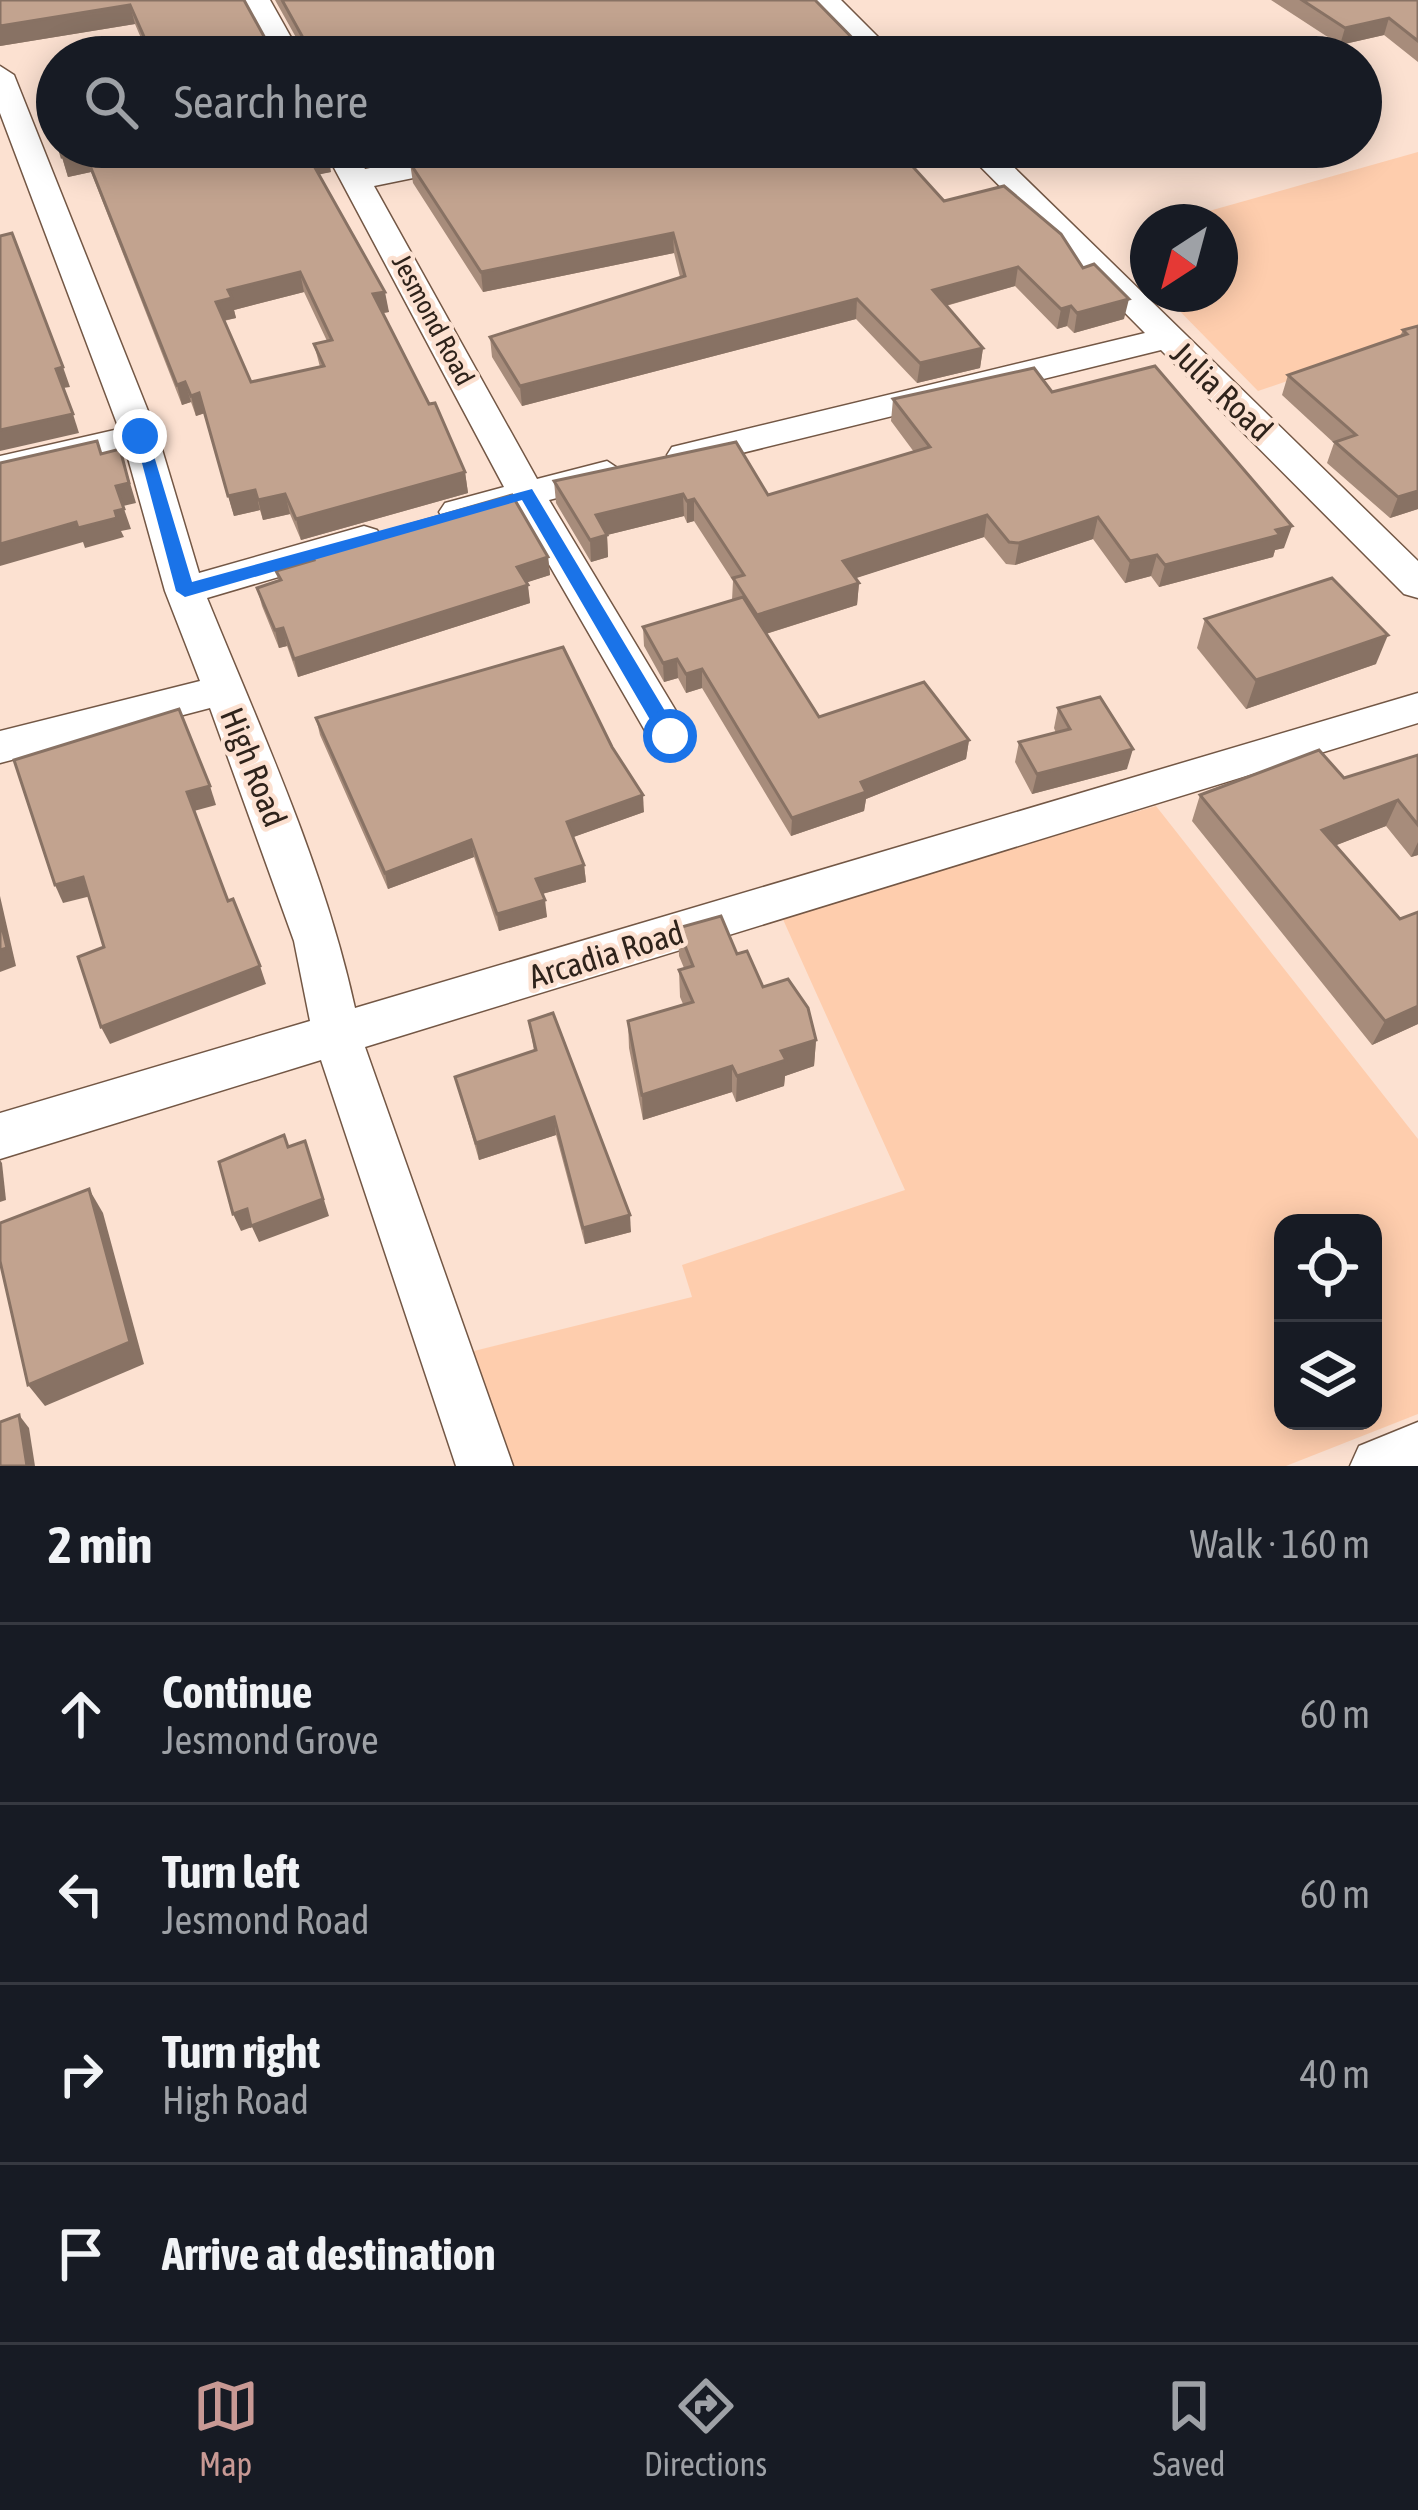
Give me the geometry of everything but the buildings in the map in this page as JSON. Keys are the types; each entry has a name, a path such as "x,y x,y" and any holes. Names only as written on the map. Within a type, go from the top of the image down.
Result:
{"street":[{"path":"256,0 276,36"},
{"path":"826,0 863,36"},
{"name":"High Road","path":"0,75 36,168"},
{"name":"High Road","path":"36,168 140,436 185,591 317,941 338,1036 484,1466"},
{"name":"Jesmond Road","path":"350,168 526,493 670,736"},
{"path":"357,180 417,168"},
{"name":"Julia Road","path":"997,168 1418,584"},
{"path":"185,591 526,493 1168,338"},
{"path":"0,468 140,436"},
{"path":"0,747 223,690"},
{"name":"Arcadia Road","path":"0,1136 1418,708"},
{"path":"1379,1466 1418,1450"}],"shaded area":[{"path":"1418,152 1418,336 1258,391 1181,312 1238,312 1238,204 1234,204 1361,168 1382,168 1382,162"},
{"path":"1156,806 1418,1139 1418,1414 1382,1428 1382,1214 1274,1214 1274,1430 1377,1430 1286,1466 496,1466 458,1355 692,1297 682,1265 905,1190 781,915"}],"route":[{"path":"140,436 185,591 526,493 670,736"}]}
